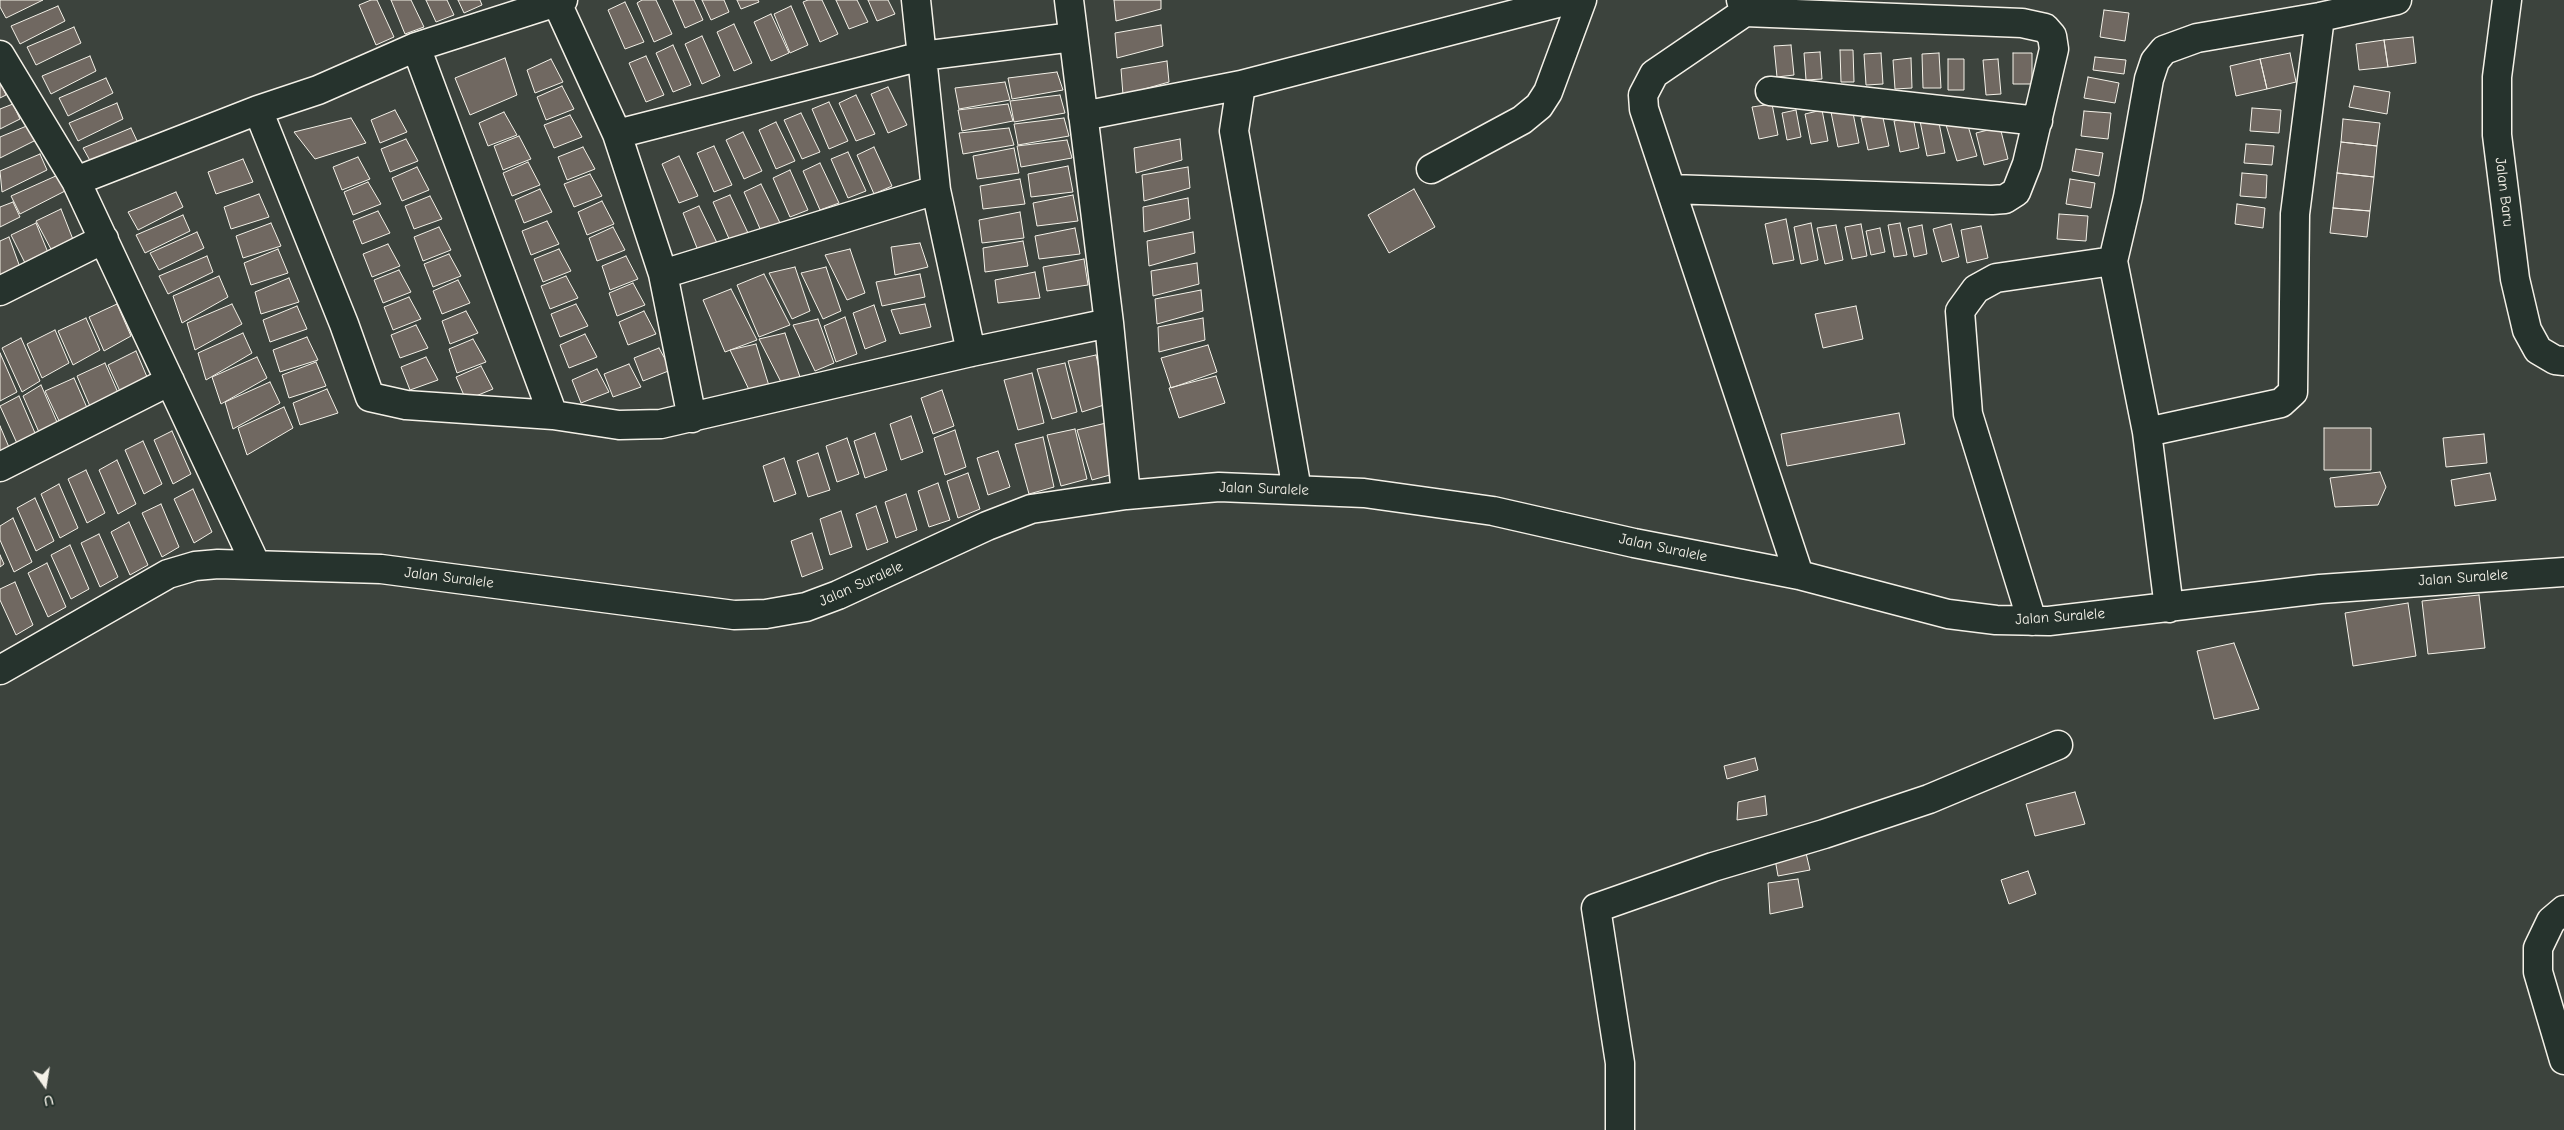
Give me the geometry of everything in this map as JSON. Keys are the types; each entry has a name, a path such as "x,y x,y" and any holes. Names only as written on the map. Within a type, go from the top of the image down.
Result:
{"street":[{"path":"916,0 936,190 971,352"},
{"path":"1069,0 1109,323 1126,496"},
{"path":"1083,116 1241,86 1568,0"},
{"path":"1431,169 1522,120 1539,106 1548,92 1582,0"},
{"path":"2169,608 2147,432 2113,261 2128,197 2149,79 2155,61 2164,50 2197,38 2320,17 2398,0"},
{"name":"Jalan Baru","path":"2507,0 2497,77 2497,135 2515,279 2527,330 2538,350 2555,360 2564,361"},
{"path":"76,182 258,110 318,90 416,47 560,1 617,134 663,274 692,418"},
{"path":"1671,188 2005,199 2016,192 2027,164 2054,49 2052,36 2045,28 2022,23 1743,6 1654,74 1643,95 1648,128 1671,188 1799,575"},
{"path":"2147,432 2281,403 2292,392 2295,214 2320,17"},
{"path":"617,134 922,56 1073,37"},
{"path":"416,47 553,415"},
{"path":"0,55 76,182 256,565"},
{"path":"1241,86 1234,131 1297,490"},
{"path":"1770,91 2038,121"},
{"path":"258,110 344,324 370,397 406,405 553,415 619,426 661,424 971,352 1109,323"},
{"path":"663,274 936,190"},
{"path":"0,291 104,239"},
{"path":"2032,621 1968,414 1960,311 1976,290 1996,278 2113,261"},
{"path":"0,466 170,381"},
{"name":"Jalan Suralele","path":"0,670 168,574 195,566 218,564 381,569 734,615 766,614 806,607 838,595 986,526 1031,509 1126,496 1219,487 1364,493 1493,511 1634,543 1799,575 1948,614 1996,620 2049,621 2320,589 2564,572"},
{"path":"1620,1130 1620,1062 1596,908 1713,867 1824,834 1929,799 2058,745"},
{"path":"2564,910 2551,921 2538,948 2538,972 2564,1060"}],"building":[{"path":"0,0 43,0 6,18 0,7"},
{"path":"371,0 377,0 394,37 376,45 359,5"},
{"path":"391,0 411,0 424,27 405,34"},
{"path":"426,0 447,0 454,15 436,22"},
{"path":"458,0 480,0 482,5 464,13"},
{"path":"642,0 656,0 672,34 654,42 637,3"},
{"path":"673,0 694,0 703,20 685,28"},
{"path":"702,0 724,0 729,12 711,20"},
{"path":"737,0 758,0 759,2 741,9"},
{"path":"822,0 838,34 820,42 803,2"},
{"path":"836,0 857,0 868,22 849,29"},
{"path":"868,0 888,0 895,14 877,21"},
{"path":"1114,0 1161,0 1161,9 1116,21"},
{"path":"625,2 644,42 625,49 608,10"},
{"path":"58,6 65,21 20,44 11,26"},
{"path":"791,6 808,45 790,53 774,14"},
{"path":"2104,10 2129,13 2125,41 2100,37"},
{"path":"771,14 789,53 771,61 754,22"},
{"path":"734,24 752,63 734,71 717,32"},
{"path":"1161,25 1163,46 1117,58 1115,33"},
{"path":"74,27 81,43 36,65 27,47"},
{"path":"702,36 720,76 702,84 685,44"},
{"path":"2413,37 2416,63 2388,67 2384,40"},
{"path":"2384,40 2388,67 2359,70 2356,44"},
{"path":"673,45 691,85 673,92 656,53"},
{"path":"1791,45 1794,75 1777,77 1774,46"},
{"path":"1840,50 1853,50 1854,82 1841,82"},
{"path":"1820,52 1822,79 1806,80 1804,53"},
{"path":"1881,53 1883,84 1866,85 1864,54"},
{"path":"1939,53 1941,88 1923,88 1922,54"},
{"path":"2013,53 2032,53 2032,84 2013,84"},
{"path":"2290,53 2296,82 2267,89 2260,59"},
{"path":"90,56 96,71 51,94 42,76"},
{"path":"646,56 664,95 646,102 629,63"},
{"path":"2095,57 2126,60 2124,74 2093,70"},
{"path":"505,58 517,95 470,115 455,78"},
{"path":"1911,58 1912,88 1895,89 1893,60"},
{"path":"551,59 563,82 535,93 527,70"},
{"path":"1948,59 1964,59 1964,90 1948,90"},
{"path":"1998,59 2001,94 1986,95 1983,60"},
{"path":"2260,59 2267,89 2236,96 2230,66"},
{"path":"1167,61 1169,82 1123,95 1121,69"},
{"path":"1057,72 1063,90 1012,99 1008,78"},
{"path":"2088,77 2119,83 2115,103 2084,98"},
{"path":"106,78 113,93 68,116 59,98"},
{"path":"0,81 6,95 0,98"},
{"path":"1005,82 1010,100 959,109 955,88"},
{"path":"562,86 574,109 546,120 537,97"},
{"path":"2354,86 2390,92 2387,114 2349,107"},
{"path":"888,87 907,125 888,133 871,94"},
{"path":"856,95 875,134 856,141 839,103"},
{"path":"1060,95 1065,113 1014,122 1010,101"},
{"path":"829,102 848,141 829,149 812,109"},
{"path":"117,103 123,119 78,141 69,123"},
{"path":"13,104 20,119 0,129 0,109"},
{"path":"1008,104 1013,121 962,131 958,110"},
{"path":"1772,104 1778,135 1759,139 1752,107"},
{"path":"1852,108 1859,143 1838,147 1831,112"},
{"path":"2252,108 2281,110 2279,133 2250,131"},
{"path":"395,110 407,132 380,143 371,120"},
{"path":"1796,110 1801,137 1787,140 1782,113"},
{"path":"1822,110 1828,141 1811,144 1805,114"},
{"path":"2084,111 2111,113 2108,139 2081,136"},
{"path":"504,112 517,135 488,146 479,123"},
{"path":"801,113 820,152 802,159 784,120"},
{"path":"1882,113 1889,146 1868,150 1861,118"},
{"path":"570,115 582,137 554,148 544,125"},
{"path":"1913,117 1919,148 1900,152 1894,121"},
{"path":"351,118 366,143 315,159 294,132"},
{"path":"1064,118 1069,136 1018,145 1014,124"},
{"path":"1938,118 1945,153 1927,156 1920,121"},
{"path":"1966,119 1977,156 1957,161 1946,125"},
{"path":"2343,119 2380,123 2377,146 2341,142"},
{"path":"776,122 795,161 776,169 759,130"},
{"path":"29,125 36,140 0,158 0,137"},
{"path":"2000,127 2008,159 1984,165 1976,133"},
{"path":"131,128 138,143 93,166 83,148"},
{"path":"1009,128 1014,145 963,154 959,133"},
{"path":"743,132 762,171 744,179 726,140"},
{"path":"519,136 531,159 503,170 494,146"},
{"path":"406,139 418,161 390,172 381,149"},
{"path":"1180,139 1182,160 1136,173 1134,148"},
{"path":"1067,140 1072,158 1021,167 1017,146"},
{"path":"2341,142 2377,146 2374,177 2337,173"},
{"path":"2246,144 2274,146 2272,165 2244,163"},
{"path":"714,146 732,185 714,192 697,153"},
{"path":"583,147 595,169 567,180 558,157"},
{"path":"874,147 892,186 874,194 857,155"},
{"path":"1014,148 1019,173 977,179 973,156"},
{"path":"2076,149 2103,153 2099,176 2072,171"},
{"path":"848,152 866,191 848,198 831,159"},
{"path":"40,154 47,170 2,192 0,171"},
{"path":"679,156 698,196 679,203 662,164"},
{"path":"358,157 370,179 342,190 333,167"},
{"path":"243,159 253,182 216,194 208,172"},
{"path":"528,162 540,185 512,196 503,173"},
{"path":"820,163 839,203 820,210 803,171"},
{"path":"1068,166 1073,192 1031,197 1028,174"},
{"path":"417,167 429,190 402,201 392,178"},
{"path":"1188,167 1190,188 1144,201 1142,175"},
{"path":"790,170 808,210 790,217 773,178"},
{"path":"2242,173 2267,175 2266,198 2240,196"},
{"path":"2337,173 2374,177 2370,211 2333,208"},
{"path":"590,174 602,196 574,207 564,184"},
{"path":"58,175 65,191 20,214 11,196"},
{"path":"1020,179 1025,204 983,209 980,186"},
{"path":"2070,179 2095,183 2091,208 2066,204"},
{"path":"368,182 381,204 353,215 344,192"},
{"path":"761,184 780,223 761,231 744,192"},
{"path":"540,189 552,212 524,223 515,200"},
{"path":"1414,189 1435,227 1389,253 1368,215"},
{"path":"176,192 183,207 138,230 128,212"},
{"path":"259,194 269,217 231,229 224,207"},
{"path":"730,195 748,233 730,241 713,202"},
{"path":"1073,195 1078,221 1037,226 1033,203"},
{"path":"430,196 442,219 414,229 405,206"},
{"path":"1188,198 1190,219 1144,232 1143,207"},
{"path":"602,201 614,224 587,235 578,212"},
{"path":"13,202 20,217 0,227 0,207"},
{"path":"2237,204 2265,208 2263,228 2235,224"},
{"path":"699,206 718,245 699,253 683,213"},
{"path":"2333,208 2370,211 2367,237 2330,233"},
{"path":"61,209 74,242 52,251 36,221"},
{"path":"378,211 390,233 362,244 353,221"},
{"path":"1020,212 1024,238 982,243 979,220"},
{"path":"2059,214 2088,216 2086,241 2057,239"},
{"path":"183,215 190,231 145,253 136,235"},
{"path":"1786,219 1794,260 1773,264 1765,224"},
{"path":"547,221 559,244 531,255 522,231"},
{"path":"36,223 49,255 26,265 11,235"},
{"path":"271,223 281,246 243,258 236,236"},
{"path":"1811,223 1818,260 1801,264 1794,227"},
{"path":"1900,223 1907,255 1894,257 1888,225"},
{"path":"1861,224 1867,256 1852,259 1845,227"},
{"path":"1951,224 1959,257 1942,262 1933,229"},
{"path":"1836,225 1843,260 1825,264 1817,228"},
{"path":"1922,225 1927,254 1914,257 1908,228"},
{"path":"1981,226 1988,258 1967,263 1961,230"},
{"path":"439,227 451,250 423,261 414,237"},
{"path":"613,227 625,250 597,261 589,238"},
{"path":"1075,228 1080,254 1039,259 1035,236"},
{"path":"1880,228 1885,252 1871,255 1866,231"},
{"path":"197,232 204,248 159,270 150,253"},
{"path":"1193,232 1195,253 1149,266 1147,241"},
{"path":"9,237 21,270 0,279 0,241"},
{"path":"1023,241 1028,266 985,272 983,248"},
{"path":"920,243 928,267 895,275 891,247"},
{"path":"388,244 400,266 372,277 363,254"},
{"path":"278,249 288,273 251,285 244,263"},
{"path":"559,249 571,271 543,282 534,259"},
{"path":"850,249 865,293 847,300 825,255"},
{"path":"449,254 461,276 433,287 424,264"},
{"path":"207,256 213,272 168,294 159,276"},
{"path":"626,256 638,279 610,290 602,266"},
{"path":"1084,259 1088,285 1047,291 1043,267"},
{"path":"1197,263 1199,284 1153,296 1151,271"},
{"path":"795,267 810,311 792,319 769,273"},
{"path":"826,267 841,311 823,319 801,273"},
{"path":"399,270 411,292 383,303 374,280"},
{"path":"1035,272 1040,298 998,303 995,280"},
{"path":"764,274 790,325 759,337 737,285"},
{"path":"920,274 925,297 882,306 876,282"},
{"path":"219,276 228,297 182,323 173,296"},
{"path":"566,276 578,298 550,309 541,286"},
{"path":"289,278 299,302 261,314 255,292"},
{"path":"458,280 470,303 442,314 433,291"},
{"path":"633,283 645,305 617,316 609,293"},
{"path":"731,289 757,340 725,352 703,300"},
{"path":"1201,290 1203,311 1157,324 1155,299"},
{"path":"409,297 421,319 393,330 384,307"},
{"path":"117,304 131,336 104,351 89,317"},
{"path":"232,304 242,324 195,350 187,323"},
{"path":"576,304 588,326 560,337 551,314"},
{"path":"925,304 931,327 900,334 891,310"},
{"path":"874,305 886,341 865,349 853,313"},
{"path":"297,306 307,329 270,342 263,320"},
{"path":"1856,306 1863,339 1823,348 1815,314"},
{"path":"466,311 478,333 450,344 442,321"},
{"path":"644,311 656,334 628,345 619,322"},
{"path":"845,317 857,354 836,362 824,326"},
{"path":"86,318 100,350 73,365 58,331"},
{"path":"1203,318 1205,340 1159,352 1158,327"},
{"path":"818,319 834,363 815,371 793,325"},
{"path":"416,325 428,348 400,358 391,335"},
{"path":"55,330 69,363 42,378 27,344"},
{"path":"243,333 252,353 206,380 198,353"},
{"path":"785,333 800,377 782,384 759,339"},
{"path":"585,334 597,357 569,368 560,345"},
{"path":"307,337 318,360 280,372 273,350"},
{"path":"21,338 40,381 22,392 2,348"},
{"path":"473,339 486,362 457,373 449,349"},
{"path":"756,344 770,389 752,396 730,350"},
{"path":"1208,345 1217,372 1171,388 1161,358"},
{"path":"659,348 671,370 643,381 634,358"},
{"path":"136,351 150,384 123,398 108,365"},
{"path":"0,353 17,392 0,401"},
{"path":"1096,355 1107,404 1082,412 1068,361"},
{"path":"257,357 267,378 221,404 212,377"},
{"path":"426,357 438,380 410,390 401,367"},
{"path":"316,362 326,386 289,398 282,375"},
{"path":"105,363 119,395 92,411 77,376"},
{"path":"1065,363 1077,412 1052,419 1037,369"},
{"path":"629,364 641,387 613,397 604,374"},
{"path":"481,366 493,389 466,400 456,377"},
{"path":"597,369 609,392 581,403 572,380"},
{"path":"1032,373 1044,423 1018,430 1004,380"},
{"path":"1216,376 1225,403 1179,418 1169,388"},
{"path":"74,378 88,410 61,425 45,391"},
{"path":"270,382 280,403 233,429 225,402"},
{"path":"41,385 60,429 42,439 23,396"},
{"path":"327,389 338,413 300,425 293,403"},
{"path":"942,390 954,426 933,434 921,398"},
{"path":"19,396 38,440 20,450 0,406"},
{"path":"284,407 293,428 247,455 238,428"},
{"path":"1899,413 1905,444 1787,466 1781,434"},
{"path":"911,416 923,452 901,460 890,424"},
{"path":"1106,423 1117,473 1092,480 1077,430"},
{"path":"0,426 11,452 0,458"},
{"path":"2324,428 2371,428 2371,470 2324,470"},
{"path":"1075,429 1087,479 1061,486 1047,435"},
{"path":"955,430 966,467 945,475 934,438"},
{"path":"172,431 191,474 173,484 154,440"},
{"path":"875,433 887,470 865,478 854,441"},
{"path":"2484,434 2487,463 2446,467 2443,438"},
{"path":"1043,437 1054,487 1029,494 1015,444"},
{"path":"847,438 859,474 837,482 826,446"},
{"path":"143,441 162,484 144,494 125,450"},
{"path":"998,451 1010,487 988,495 977,458"},
{"path":"818,453 830,490 808,497 797,461"},
{"path":"784,458 796,494 774,502 763,466"},
{"path":"117,460 136,504 118,514 99,470"},
{"path":"86,470 105,513 87,523 68,479"},
{"path":"2380,472 2386,487 2378,505 2335,507 2330,478"},
{"path":"968,473 980,509 958,518 947,481"},
{"path":"2490,473 2496,500 2455,506 2451,480"},
{"path":"938,483 950,520 929,527 918,491"},
{"path":"59,484 78,528 60,538 41,494"},
{"path":"193,489 212,532 194,543 174,499"},
{"path":"906,494 917,530 896,538 885,502"},
{"path":"35,498 54,541 36,551 17,508"},
{"path":"161,504 179,547 162,557 142,513"},
{"path":"876,506 888,542 867,550 856,514"},
{"path":"841,511 852,547 830,555 820,519"},
{"path":"13,518 32,562 14,572 0,540 0,526"},
{"path":"129,522 148,565 130,575 111,532"},
{"path":"812,533 823,569 802,577 791,541"},
{"path":"99,534 118,577 100,587 81,543"},
{"path":"70,545 89,589 71,599 51,555"},
{"path":"0,555 4,564 0,567"},
{"path":"47,563 66,607 48,617 28,573"},
{"path":"15,582 33,625 16,635 0,600 0,589"},
{"path":"2479,595 2485,648 2428,654 2422,601"},
{"path":"2408,603 2416,656 2353,666 2345,613"},
{"path":"2234,643 2259,709 2214,719 2197,651"},
{"path":"1755,758 1758,770 1727,779 1724,766"},
{"path":"2075,792 2085,824 2035,836 2026,804"},
{"path":"1765,796 1767,815 1737,820 1738,802"},
{"path":"1806,853 1810,870 1778,876 1775,859"},
{"path":"2028,871 2036,894 2009,904 2001,880"},
{"path":"1798,879 1803,907 1770,914 1768,883"}]}
